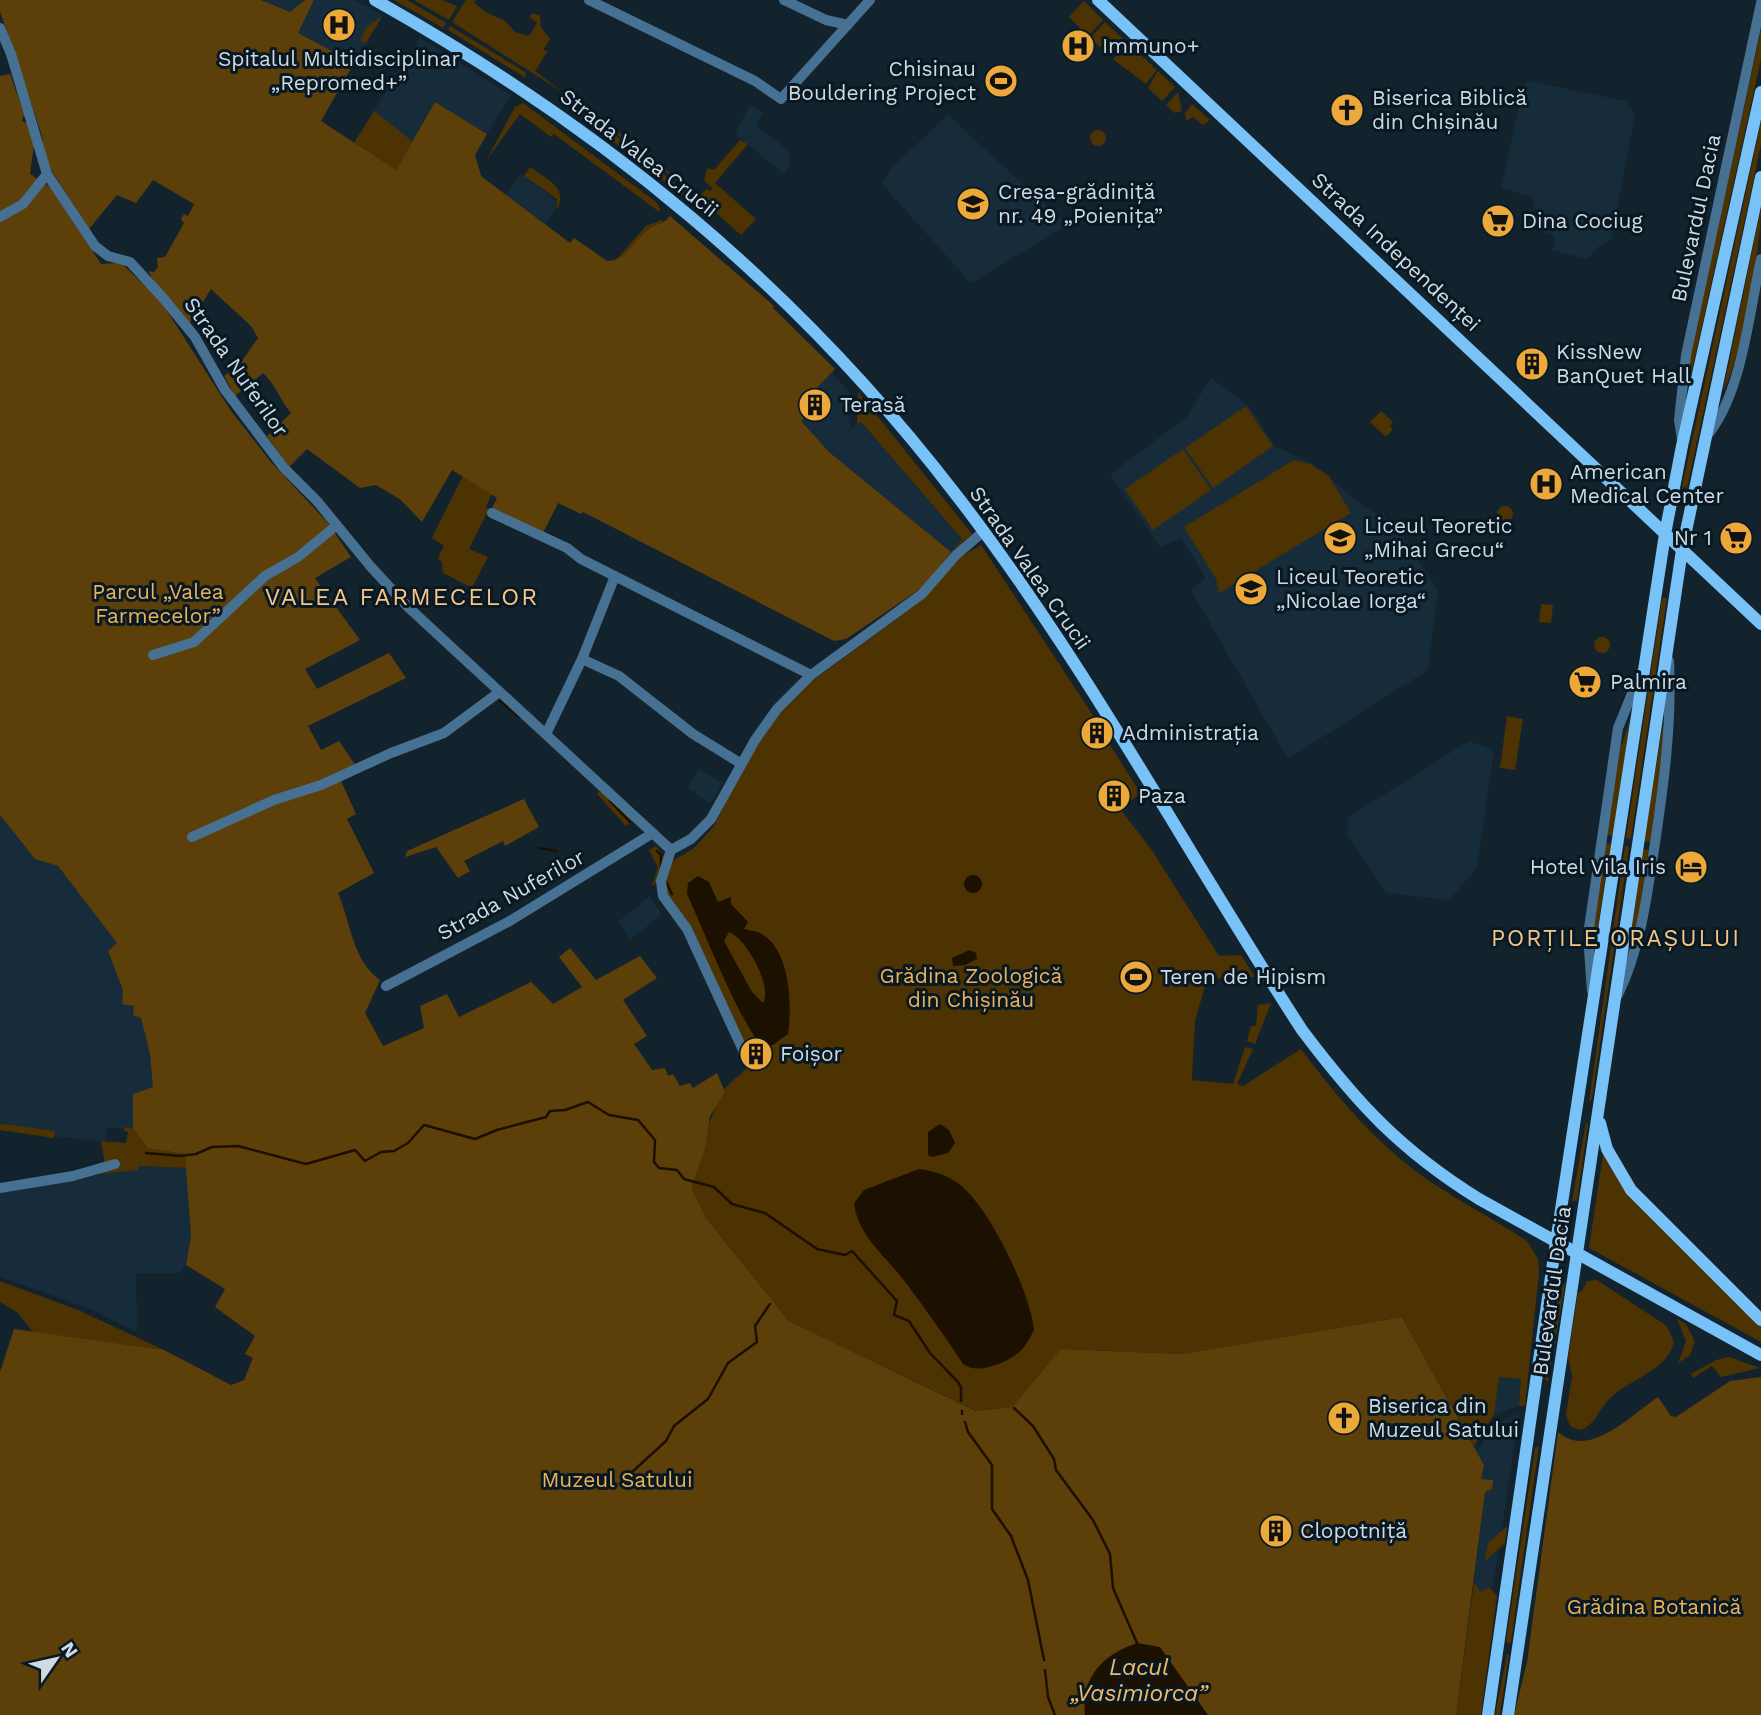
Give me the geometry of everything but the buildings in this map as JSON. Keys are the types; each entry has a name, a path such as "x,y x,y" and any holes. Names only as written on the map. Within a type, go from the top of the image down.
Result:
{"main road":[{"name":"Strada Valea Crucii","path":"375,0 453,44 553,109 639,173 725,245 820,336 879,400 984,531 1089,688 1282,999 1353,1097 1403,1146 1439,1174 1575,1253 1761,1355"},
{"name":"Strada Independenței","path":"1098,0 1761,624"},
{"name":"Bulevardul Dacia","path":"1488,1715 1556,1242 1665,534 1761,92"},
{"name":"Bulevardul Dacia","path":"1508,1715 1682,550 1761,177"},
{"path":"1577,1109 1599,1115 1607,1149 1626,1184 1761,1320"},
{"path":"1498,1647 1518,1651"}],"street":[{"path":"589,0 755,81 781,99 870,0"},
{"path":"784,0 831,21 848,25"},
{"name":"Bulevardul Dacia","path":"1683,442 1679,420 1686,355 1761,3"},
{"name":"Strada Nuferilor","path":"0,28 11,54 47,174 95,246 108,256 130,262 164,299 195,337 225,390 284,468 408,607 498,693 547,732 671,850"},
{"path":"0,217 23,204 47,174"},
{"name":"Bulevardul Dacia","path":"1705,438 1716,425 1732,385 1761,259"},
{"path":"492,513 567,548 615,576 811,675"},
{"path":"153,655 194,642 265,576 304,552 337,525"},
{"path":"748,1061 687,929 663,896 661,881 671,850 691,839 711,819 740,763 777,709 811,675 922,594 956,555 984,531"},
{"path":"547,732 582,659 615,576"},
{"path":"582,659 619,676 693,734 740,763"},
{"path":"192,837 261,805 321,785 391,753 444,733 498,693"},
{"name":"Strada Nuferilor","path":"386,986 508,922 653,833"},
{"path":"0,1188 73,1176 115,1164"}],"shaded area":[{"path":"261,0 305,0 290,12"},
{"name":"Spitalul Multidisciplinar „Repromed+”","path":"314,0 354,0 383,15 354,63 297,33"},
{"path":"420,38 511,95 487,134 435,102 396,171 354,143"},
{"path":"1529,81 1625,101 1635,115 1611,240 1599,246 1587,259 1552,250 1555,240 1552,235 1542,232 1532,197 1501,188 1524,84"},
{"path":"750,105 763,112 757,126 789,151 790,164 784,174 735,134"},
{"name":"Creșa-grădiniță nr. 49 „Poienița”","path":"948,115 1067,225 970,282 882,184 890,169"},
{"path":"521,174 559,203 546,224 506,195"},
{"path":"831,372 850,393 848,416 851,429 861,422 962,539 951,552 829,452 801,421 798,407"},
{"path":"1211,378 1249,406 1275,446 1313,464 1363,506 1394,523 1438,590 1428,670 1288,759 1191,590 1206,578 1181,538 1160,547 1110,474 1186,418"},
{"path":"1469,741 1494,750 1477,868 1449,900 1386,893 1348,836 1347,818"},
{"path":"699,769 723,783 710,804 688,788"},
{"path":"0,815 35,859 58,866 118,943 109,951 123,990 122,1003 134,1006 141,1018 150,1053 153,1087 133,1094 133,1128 107,1128 105,1142 0,1130"},
{"path":"650,896 662,915 630,939 618,922"},
{"path":"138,1166 187,1168 191,1236 186,1265 180,1273 136,1274 137,1332 91,1309 0,1277 0,1192 116,1171 138,1170"},
{"path":"1499,1377 1522,1379 1519,1406 1494,1415"},
{"path":"1519,1413 1493,1588 1489,1587 1481,1592 1474,1582 1485,1492 1493,1481 1481,1479 1484,1465 1477,1452 1494,1425"}],"green space":[{"path":"0,0 261,0 290,12 305,0 314,0 298,33 354,63 321,121 396,170 435,102 487,134 475,155 481,176 570,243 574,238 607,261 627,253 645,232 670,216 774,306 773,308 835,369 798,407 806,416 801,421 829,452 951,552 923,587 846,639 834,641 583,512 581,514 558,503 543,533 492,508 497,498 452,470 422,522 401,500 376,485 360,488 307,449 289,467 267,436 291,413 271,382 263,373 235,396 224,376 239,365 258,338 251,326 211,289 189,324 156,285 148,271 154,272 158,267 157,258 165,257 184,223 181,219 184,214 188,216 194,204 153,180 136,203 117,195 89,229 46,162 42,136 0,11"},
{"path":"394,0 407,0 446,23 443,28"},
{"path":"414,0 442,0 457,6 449,20"},
{"path":"466,0 476,0 474,3 487,13 504,20 515,32 529,36 537,23 529,17 533,13 540,16 541,27 550,39 543,50 548,51 535,71 561,91 452,22"},
{"path":"1084,1 1103,20 1088,36 1069,17"},
{"path":"382,17 366,43 360,40 367,26"},
{"path":"1105,22 1124,40 1110,56 1090,38"},
{"path":"450,26 525,72 526,78 448,30"},
{"path":"1761,30 1761,59 1689,384 1690,357"},
{"path":"1128,43 1157,70 1146,84 1113,59"},
{"path":"1158,71 1175,87 1162,101 1148,88"},
{"name":"Muzeul Satului","path":"10,74 24,114 22,121 28,124 34,145 30,174 50,187 101,264 121,263 160,300 231,411 271,462 328,523 351,557 315,578 360,640 305,669 317,689 389,653 406,678 308,726 321,750 339,741 360,772 341,781 356,814 347,819 374,873 338,893 358,952 363,962 380,980 365,1013 383,1046 424,1028 420,1006 447,994 459,1017 531,982 553,1004 582,987 559,957 570,948 596,980 640,956 657,978 623,1000 647,1036 634,1044 652,1070 665,1068 668,1076 673,1074 680,1086 690,1083 693,1088 717,1073 725,1092 710,1116 705,1149 691,1188 706,1218 789,1321 976,1411 1012,1407 1061,1349 1183,1354 1402,1317 1484,1465 1481,1479 1493,1480 1492,1489 1485,1492 1456,1715 0,1715 0,1372 14,1329 164,1350 231,1385 244,1380 253,1358 245,1354 255,1336 215,1307 225,1289 186,1265 191,1236 185,1154 147,1148 133,1128 133,1094 153,1087 150,1054 141,1018 133,1015 134,1006 122,1004 123,990 108,951 117,943 58,866 35,859 0,815 0,76"},
{"path":"1178,92 1182,111 1175,113 1166,105"},
{"path":"566,95 649,155 693,193"},
{"path":"564,98 627,144 689,195 684,196 562,102"},
{"path":"523,103 656,202 661,210 658,211 554,134 551,137 520,114 486,161 515,107"},
{"path":"1192,104 1210,120 1203,125 1193,117 1186,121 1185,113"},
{"path":"374,111 412,141 396,171 354,143"},
{"path":"1761,122 1761,145 1687,488 1682,487"},
{"path":"1098,130 1106,138 1098,146 1090,138"},
{"path":"740,140 748,144 715,183 756,219 741,235 698,197 707,189 710,191 713,188 704,181 707,168 714,170"},
{"path":"530,167 558,189 560,202 557,210 557,199 524,176"},
{"path":"1761,208 1758,249 1749,302 1737,354 1723,391"},
{"path":"662,220 664,223 650,231 629,252 616,260 646,226"},
{"path":"858,392 972,534 951,552 962,539 861,422 857,425"},
{"path":"1246,406 1273,446 1213,488 1185,448"},
{"path":"1381,411 1393,422 1390,426 1393,429 1386,437 1370,422"},
{"path":"1183,449 1211,490 1153,530 1125,489"},
{"path":"1294,460 1310,464 1329,476 1351,513 1219,593 1216,579 1184,527"},
{"path":"464,474 495,487 486,507 490,510 489,515 486,515 469,549 488,557 472,588 443,573 442,563 438,558 444,546 432,538"},
{"path":"1502,506 1508,506 1513,514 1511,520 1502,522 1497,517 1497,511"},
{"name":"Grădina Zoologică din Chișinău","path":"981,545 1096,720 1111,736 1107,740 1141,794 1131,800 1119,788 1110,796 1151,849 1219,956 1241,955 1255,977 1207,979 1195,1021 1192,1080 1233,1084 1245,1047 1253,1049 1237,1084 1243,1086 1301,1049 1343,1102 1390,1150 1425,1178 1527,1241 1538,1259 1539,1272 1525,1406 1519,1406 1521,1379 1499,1377 1494,1415 1474,1446 1402,1317 1183,1354 1062,1349 1012,1407 977,1411 789,1321 706,1218 690,1189 709,1125 724,1090 748,1067 751,1072 755,1070 664,890 670,862 693,849 714,826 750,754 771,722 808,684 918,603 962,556"},
{"path":"1662,598 1667,598 1631,839 1626,838"},
{"path":"1541,604 1553,605 1551,623 1539,622"},
{"path":"1602,637 1608,639 1608,651 1602,653 1596,651 1594,645 1596,639"},
{"path":"1507,716 1523,719 1515,770 1500,768"},
{"path":"1630,720 1613,836 1607,835 1620,749"},
{"path":"1663,724 1664,745 1650,842 1644,841"},
{"path":"601,790 632,821 626,826 597,794"},
{"path":"524,799 539,827 505,846 503,841 464,861 470,871 458,878 436,847 405,857 407,851"},
{"path":"1605,843 1611,844 1594,952 1594,921"},
{"path":"656,846 664,857 658,882 652,886 658,867 649,850"},
{"path":"1625,846 1629,847 1592,1099 1589,1102"},
{"path":"1643,849 1649,850 1637,928 1628,955"},
{"path":"1271,1003 1255,1044 1247,1041 1251,1026 1256,1026 1258,1005"},
{"path":"1586,1122 1588,1124 1577,1201 1572,1201"},
{"path":"0,1125 55,1131 54,1138 0,1130"},
{"path":"124,1127 133,1128 147,1148 185,1154 187,1168 139,1166 138,1170 99,1174 105,1165 101,1141 126,1143 128,1132 124,1131"},
{"path":"1603,1154 1633,1198 1761,1326 1761,1342 1589,1248"},
{"path":"1597,1280 1667,1326 1674,1342 1663,1361 1613,1396 1591,1423 1579,1430 1570,1426 1566,1415 1572,1376 1568,1357 1578,1292 1581,1292 1587,1281"},
{"path":"0,1281 78,1310 164,1350 33,1332 18,1313 0,1302"},
{"path":"1560,1283 1565,1284 1548,1382 1545,1380"},
{"path":"1677,1319 1686,1324 1695,1342 1690,1355 1678,1363 1686,1341"},
{"path":"1729,1357 1760,1368 1721,1377 1712,1366 1693,1378 1691,1374 1716,1360"},
{"name":"Grădina Botanică","path":"1761,1377 1761,1715 1514,1715 1527,1662 1558,1432 1570,1439 1583,1441 1596,1438 1610,1432 1658,1397 1671,1416 1676,1417 1730,1381"},
{"path":"1539,1446 1509,1644 1506,1641 1535,1448"},
{"path":"1507,1526 1505,1543 1485,1561 1488,1543"},
{"path":"1474,1582 1481,1592 1489,1587 1497,1596 1481,1715 1456,1715"},
{"path":"1507,1654 1509,1655 1500,1715 1495,1715"}],"water":[{"path":"969,875 977,875 982,884 980,891 969,893 964,888 964,880"},
{"path":"698,876 709,882 718,902 731,897 731,904 748,922 744,929 760,933 778,952 787,979 789,1022 788,1034 773,1045 764,1046 746,1022 687,894 688,883","holes":["729,932 736,936 750,953 761,975 765,995 763,1003 752,992 724,941"]},
{"path":"970,950 976,953 977,959 965,965 953,966 952,958"},
{"path":"940,1124 949,1130 955,1143 948,1153 932,1157 928,1155 928,1132"},
{"path":"919,1169 950,1178 971,1195 1007,1252 1025,1295 1034,1330 1020,1352 1011,1358 983,1368 963,1364 906,1283 874,1246 861,1226 854,1203 864,1190"},
{"name":"Lacul „Vasimiorca”","path":"1137,1643 1160,1647 1208,1715 1085,1715 1087,1689 1097,1669 1114,1654"}],"waterway":[{"path":"500,701 519,717"},
{"path":"610,801 630,822"},
{"path":"539,848 557,851"},
{"path":"657,851 661,855 661,866"},
{"path":"666,882 672,894"},
{"path":"146,1153 180,1156 196,1154 212,1147 238,1146 306,1164 355,1150 365,1161 381,1152 394,1151 408,1143 424,1125 475,1139 546,1117 550,1111 565,1110 588,1102 609,1115 638,1120 655,1140 654,1162 659,1168 677,1170 684,1179 714,1187 732,1204 765,1213 817,1249 845,1255 852,1251 897,1301 894,1315 909,1321 930,1353 957,1381 961,1387 961,1401"},
{"path":"631,1473 666,1441 674,1426 708,1399 728,1363 757,1342 755,1326 770,1304"},
{"path":"1014,1408 1033,1426 1054,1459 1056,1470 1093,1520 1110,1554 1113,1588 1137,1643"},
{"path":"965,1422 968,1432 992,1465 992,1509 1011,1536 1028,1580 1044,1660"},
{"path":"1045,1670 1048,1697 1055,1715"}],"place":[{"name":"Spitalul Multidisciplinar „Repromed+”","path":"339,25"},
{"name":"Immuno+","path":"1078,46"},
{"name":"Chisinau Bouldering Project","path":"1001,81"},
{"name":"Biserica Biblică din Chișinău","path":"1347,110"},
{"name":"Creșa-grădiniță nr. 49 „Poienița”","path":"973,204"},
{"name":"Dina Cociug","path":"1498,221"},
{"name":"KissNew BanQuet Hall","path":"1532,364"},
{"name":"Terasă","path":"815,405"},
{"name":"American Medical Center","path":"1546,484"},
{"name":"Liceul Teoretic „Mihai Grecu“","path":"1340,538"},
{"name":"Nr 1","path":"1736,538"},
{"name":"Liceul Teoretic „Nicolae Iorga“","path":"1251,589"},
{"name":"Palmira","path":"1585,682"},
{"name":"Administrația","path":"1097,733"},
{"name":"Paza","path":"1114,796"},
{"name":"Hotel Vila Iris","path":"1691,867"},
{"name":"Teren de Hipism","path":"1136,977"},
{"name":"Foișor","path":"756,1054"},
{"name":"Biserica din Muzeul Satului","path":"1344,1418"},
{"name":"Clopotniță","path":"1276,1531"}],"district":[{"name":"VALEA FARMECELOR","path":"402,597"},
{"name":"PORȚILE ORAȘULUI","path":"1616,938"}],"park label":[{"name":"Parcul „Valea Farmecelor”","path":"158,604"}]}
